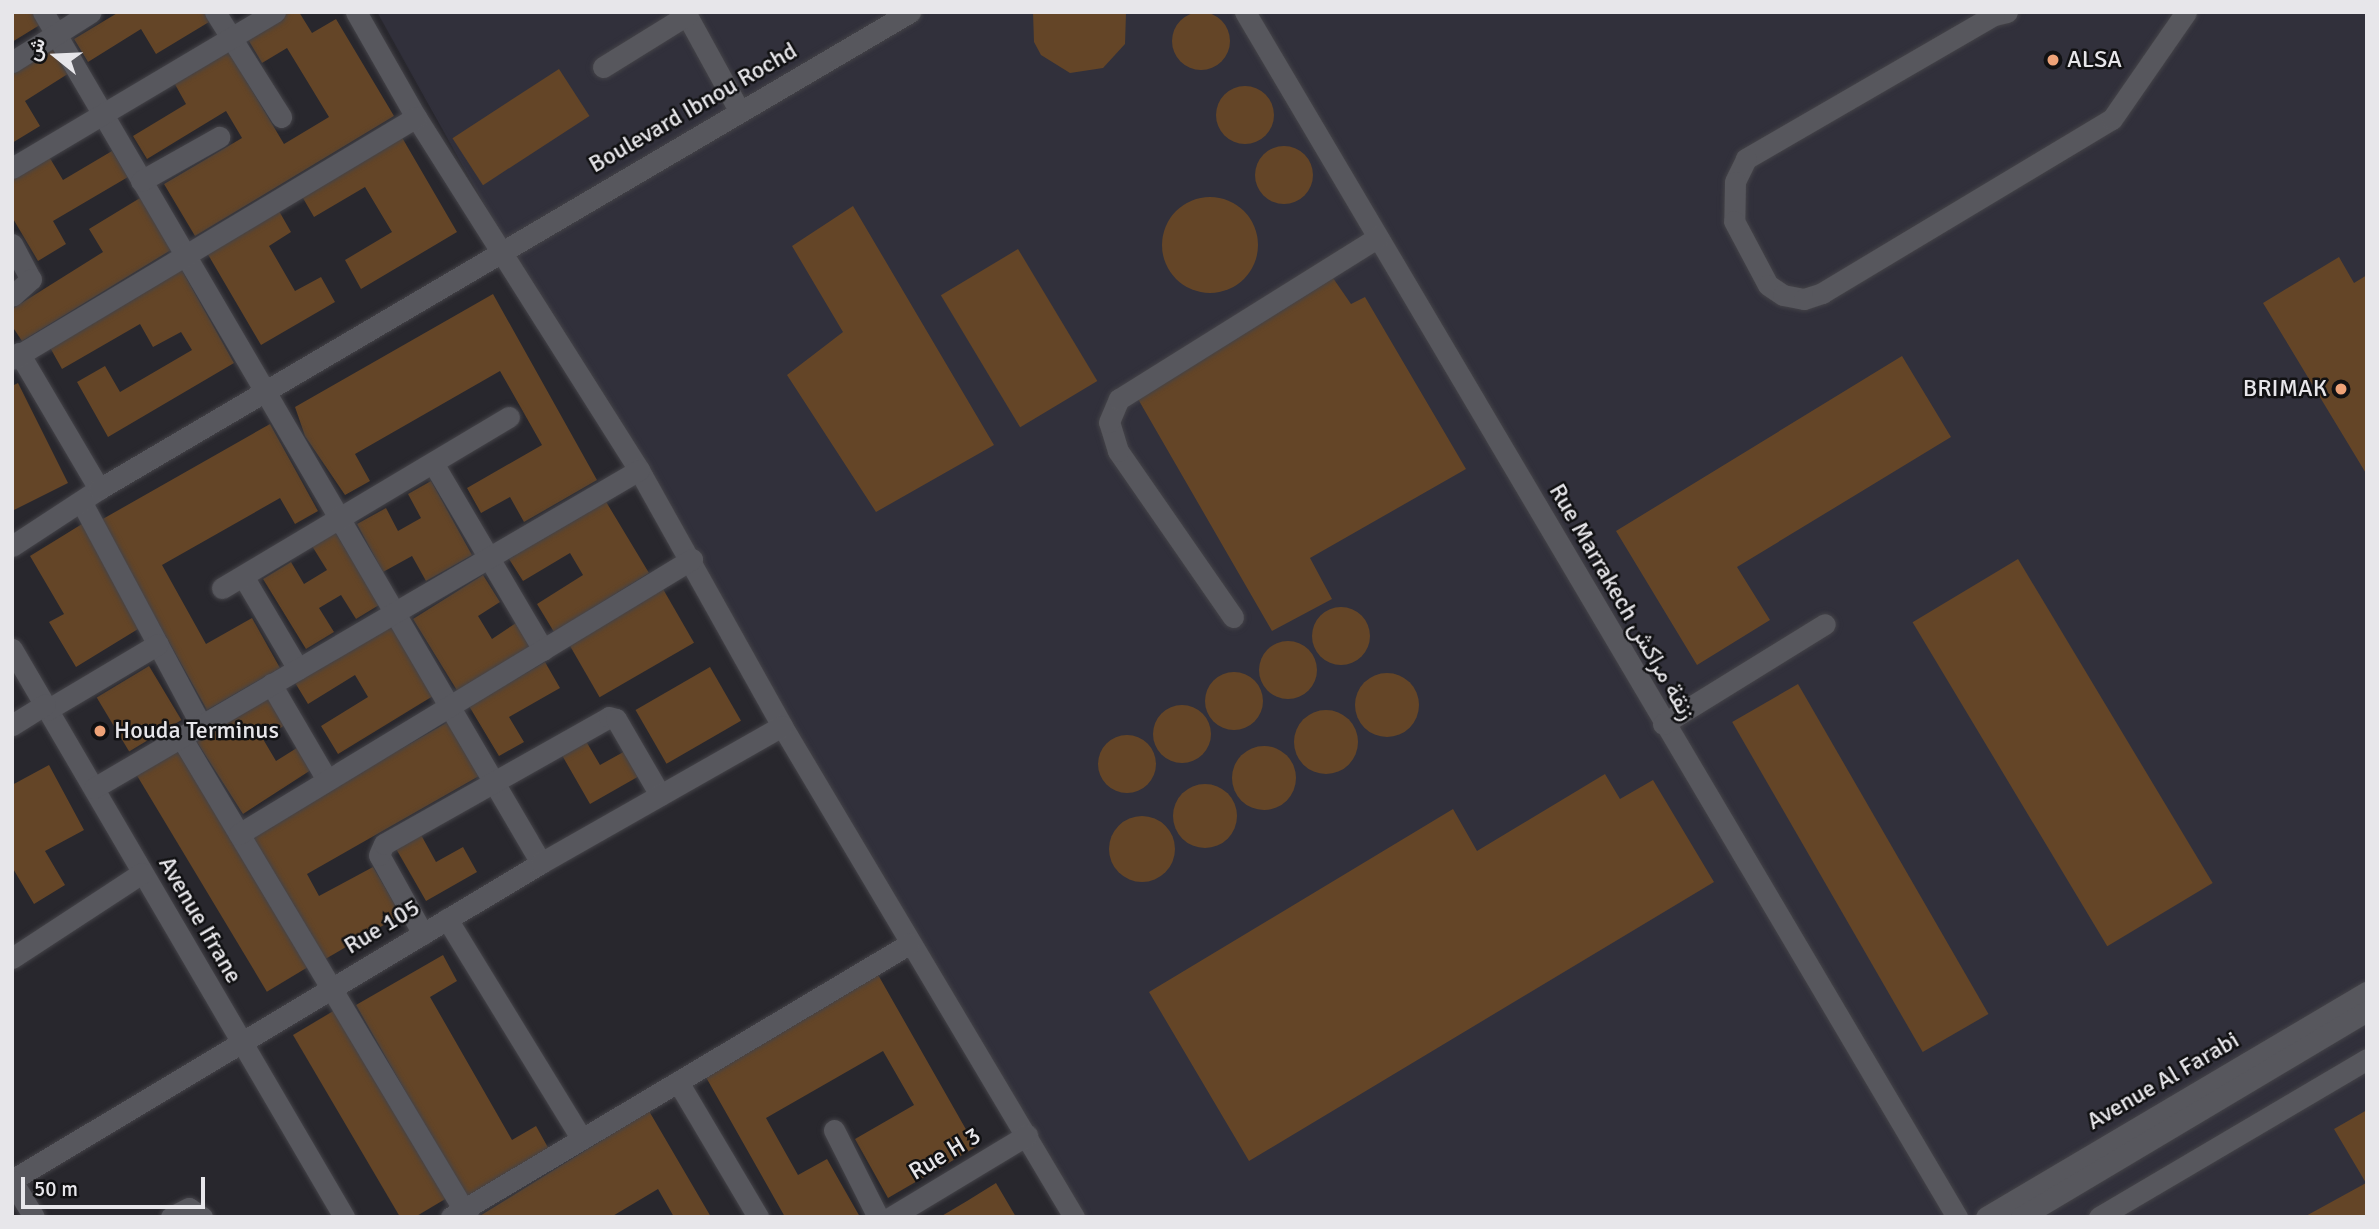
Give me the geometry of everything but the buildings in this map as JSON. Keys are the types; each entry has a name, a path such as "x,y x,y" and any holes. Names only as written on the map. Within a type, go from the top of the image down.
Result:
{"street":[{"path":"43,12 182,256 541,863"},
{"path":"12,62 92,12"},
{"path":"215,12 281,117"},
{"path":"12,168 275,12"},
{"path":"356,12 416,117 502,249 639,470 692,559 782,726 909,944 1027,1135 1074,1217"},
{"name":"Boulevard Ibnou Rochd","path":"12,546 82,503 99,489 265,393 502,249 910,12"},
{"name":"Rue Marrakech زنقة مراكش","path":"1245,12 1663,724 1958,1217"},
{"path":"2007,12 1994,15 1746,159 1735,182 1734,221 1768,285 1783,295 1804,299 1822,293 2112,120 2186,12"},
{"path":"603,67 686,13 740,112"},
{"path":"99,489 15,356 416,117"},
{"path":"141,181 219,137"},
{"path":"1233,617 1118,451 1109,422 1119,399 1378,237"},
{"path":"12,244 31,279 27,287 12,296"},
{"path":"222,588 509,417"},
{"path":"433,463 543,650"},
{"path":"94,788 639,470"},
{"path":"82,503 201,724"},
{"path":"239,834 692,559"},
{"path":"243,576 298,669"},
{"path":"1663,724 1825,624"},
{"path":"12,725 158,644"},
{"name":"Avenue Ifrane","path":"12,649 344,1217"},
{"path":"271,684 327,780"},
{"path":"423,934 379,855 380,847 611,716 660,795"},
{"name":"Rue 105","path":"12,1181 240,1041 541,863 782,726"},
{"path":"181,737 331,988 461,1214 909,944"},
{"path":"12,958 142,873"},
{"path":"447,919 582,1139"},
{"name":"Avenue Al Farabi","path":"1986,1217 2367,992"},
{"path":"2021,1217 2367,1011"},
{"path":"2033,1217 2367,1019"},
{"path":"2099,1217 2367,1059"},
{"path":"678,1082 758,1217"},
{"path":"834,1130 878,1217"},
{"name":"Rue H 3","path":"891,1217 1027,1135"},
{"path":"12,1181 34,1217"},
{"path":"171,1217 189,1208 202,1217"}],"shaded area":[{"path":"377,12 2367,12 2367,1217 1079,1217 517,263"}],"place":[{"name":"ALSA","path":"2053,60"},
{"name":"BRIMAK","path":"2341,389"},
{"name":"Houda Terminus","path":"100,731"}]}
